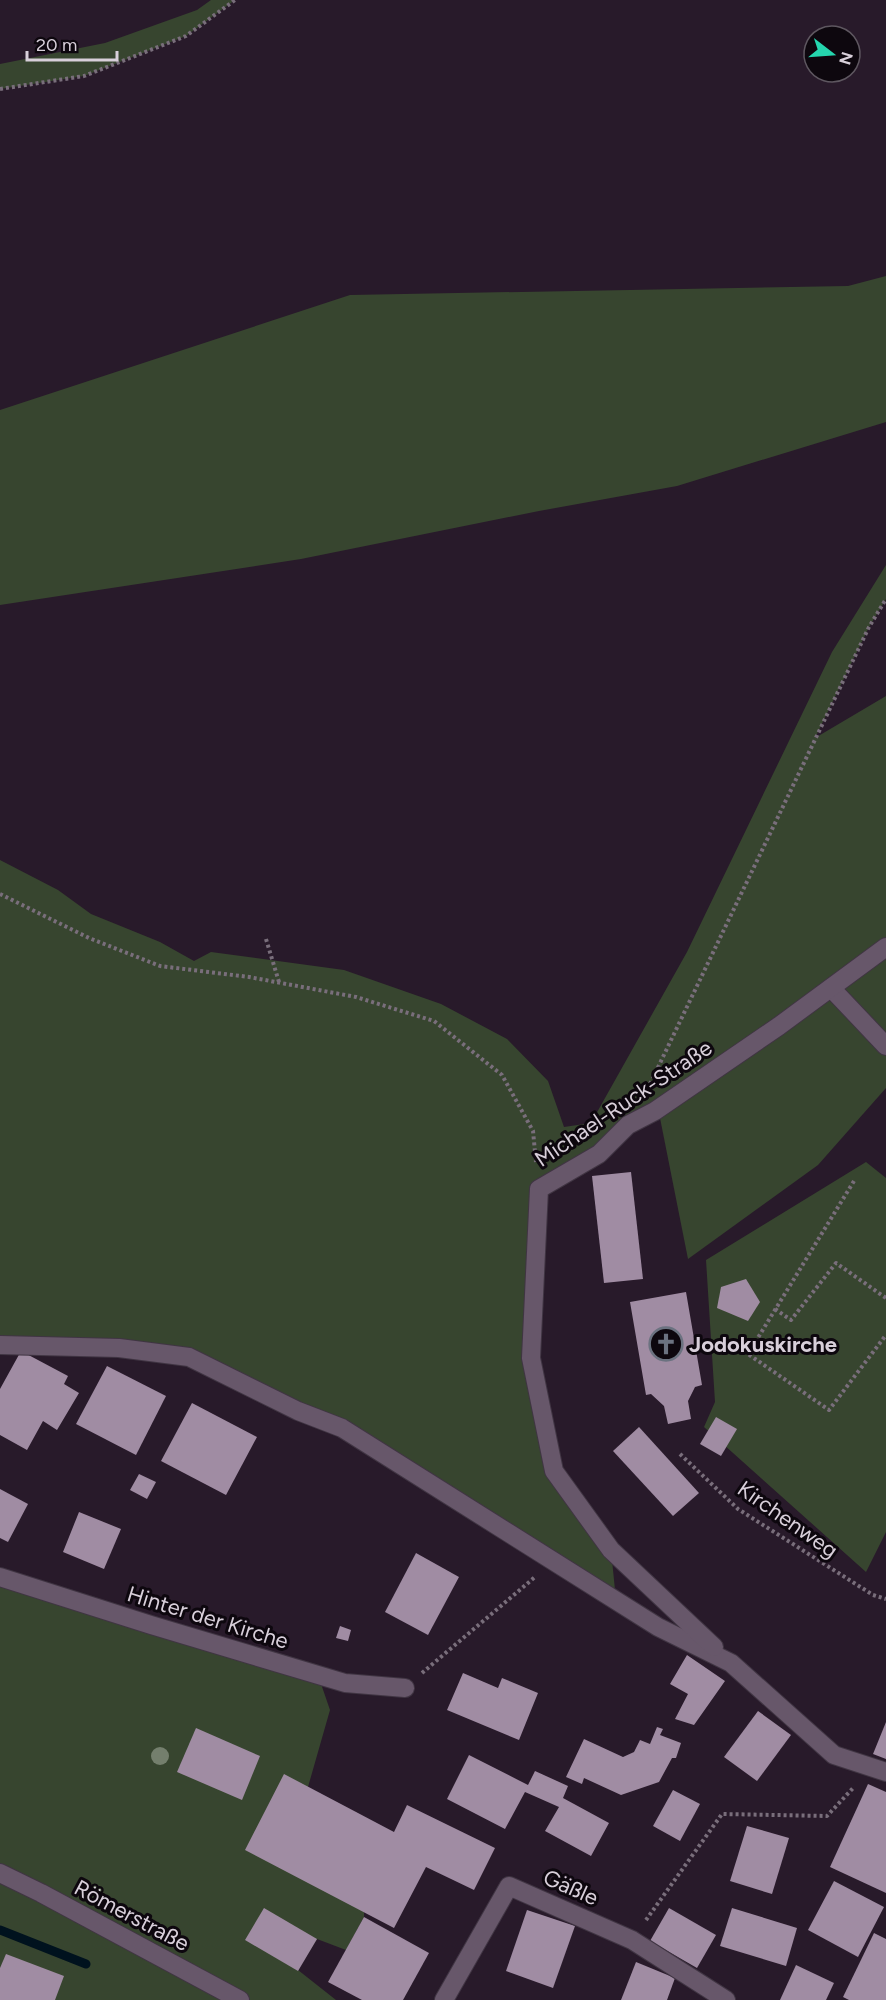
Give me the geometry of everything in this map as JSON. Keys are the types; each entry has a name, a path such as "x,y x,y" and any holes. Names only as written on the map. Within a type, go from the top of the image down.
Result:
{"street":[{"name":"Michael-Ruck-Straße","path":"879,1769 834,1755 731,1663 611,1550 554,1471 531,1358 539,1189 598,1154 628,1125 655,1111 779,1026 886,947"},
{"path":"831,988 886,1046"},
{"name":"Michael-Ruck-Straße","path":"0,1345 119,1348 189,1357 298,1411 342,1428 658,1626 731,1663"},
{"name":"Hinter der Kirche","path":"0,1577 345,1683 405,1688"},
{"name":"Römerstraße","path":"0,1873 240,2000"},
{"name":"Gäßle","path":"444,2000 509,1886 632,1940 726,2000"}],"path":[{"path":"0,89 84,76 186,36 235,0"},
{"path":"648,1087 869,627 886,599"},
{"path":"0,894 89,938 160,966 249,976 356,997 434,1021 502,1075 533,1131 539,1189"},
{"path":"266,939 279,982"},
{"path":"854,1181 748,1354 829,1410 886,1335"},
{"path":"775,1309 791,1320 836,1263 886,1298"},
{"name":"Kirchenweg","path":"680,1454 738,1509 873,1595 886,1599"},
{"path":"405,1688 554,1561"},
{"path":"632,1940 722,1814 827,1816 879,1769"}],"green space":[{"path":"211,0 235,0 186,36 84,76 0,89 0,64 105,43 197,10"},
{"path":"886,276 886,422 677,486 301,559 0,605 0,410 350,295 848,286"},
{"path":"886,565 886,599 869,627 815,738 886,696 886,1046 830,988 539,1189 531,1358 554,1471 611,1550 616,1600 342,1428 189,1357 0,1345 0,860 58,890 91,914 160,942 194,961 211,952 344,970 441,1004 507,1039 548,1081 564,1127 591,1123 687,952 832,652"},
{"path":"829,995 886,1053 886,1088 818,1165 688,1259 660,1118"},
{"path":"866,1162 886,1178 886,1532 866,1572 704,1427 715,1402 706,1260"},
{"path":"0,1577 318,1675 330,1710 308,1787 364,1912 364,1917 346,1950 317,1939 298,1970 336,2000 0,2000"}],"building":[{"path":"631,1172 643,1279 604,1283 592,1176"},
{"path":"746,1279 760,1302 748,1321 717,1308 721,1287"},
{"name":"Jodokuskirche","path":"686,1292 702,1385 695,1387 688,1401 691,1419 668,1424 664,1406 651,1394 646,1395 630,1302"},
{"path":"21,1351 68,1376 64,1384 79,1393 57,1430 43,1421 27,1450 0,1435 0,1389"},
{"path":"107,1366 166,1396 136,1455 76,1424"},
{"path":"192,1403 257,1437 226,1495 161,1461"},
{"path":"716,1417 737,1429 721,1456 700,1444"},
{"path":"639,1427 699,1493 673,1516 613,1451"},
{"path":"139,1474 156,1482 147,1499 130,1490"},
{"path":"0,1489 28,1504 8,1542 0,1538"},
{"path":"79,1512 121,1529 104,1569 63,1552"},
{"path":"416,1553 459,1577 428,1635 385,1612"},
{"path":"340,1626 351,1630 348,1641 336,1638"},
{"path":"687,1655 725,1681 694,1725 675,1719 688,1694 670,1684"},
{"path":"463,1673 498,1688 502,1678 538,1693 519,1740 447,1710"},
{"path":"758,1711 791,1735 757,1781 724,1757"},
{"path":"886,1722 886,1759 873,1754"},
{"path":"657,1727 663,1729 660,1735 681,1743 676,1758 672,1758 659,1782 621,1795 584,1778 582,1784 566,1777 584,1739 623,1757 634,1752 640,1740 650,1744"},
{"path":"196,1728 260,1756 242,1800 177,1772"},
{"path":"469,1755 528,1785 535,1771 568,1786 563,1798 609,1823 591,1856 545,1831 559,1807 525,1792 505,1829 447,1799"},
{"path":"284,1774 394,1832 407,1805 495,1848 474,1890 426,1867 394,1928 245,1850"},
{"path":"868,1784 886,1792 886,1893 830,1867"},
{"path":"673,1790 700,1804 680,1841 653,1826"},
{"path":"747,1826 789,1838 772,1894 730,1881"},
{"path":"834,1881 884,1907 858,1957 808,1930"},
{"path":"264,1908 317,1939 298,1971 245,1940"},
{"path":"669,1908 716,1935 697,1968 650,1941"},
{"path":"732,1908 797,1928 786,1966 720,1946"},
{"path":"527,1910 575,1926 553,1988 506,1971"},
{"path":"364,1917 429,1953 403,2000 362,2000 328,1982"},
{"path":"874,1933 886,1939 886,2000 849,2000 843,1997"},
{"path":"6,1954 64,1976 55,2000 0,2000 0,1968"},
{"path":"636,1962 675,1978 667,2000 621,2000"},
{"path":"796,1965 834,1983 826,2000 780,2000"}],"waterway":[{"path":"0,1930 86,1964"}],"place":[{"name":"Jodokuskirche","path":"666,1344"}]}
